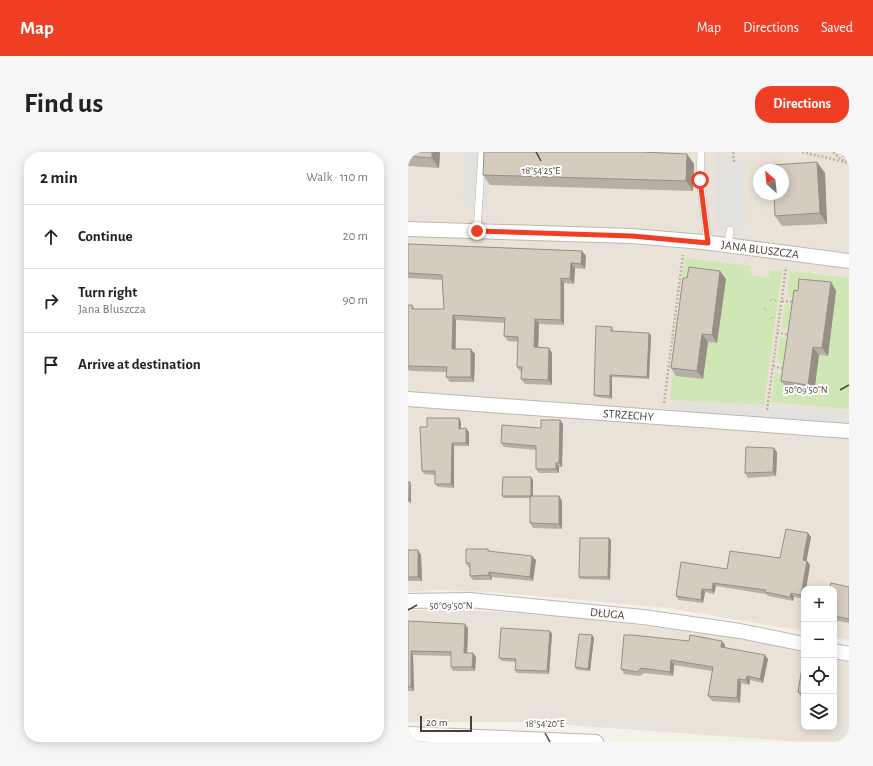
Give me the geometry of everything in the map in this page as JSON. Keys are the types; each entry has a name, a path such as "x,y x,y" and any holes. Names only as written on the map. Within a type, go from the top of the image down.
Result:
{"street":[{"name":"JANA BLUSZCZA","path":"408,228 632,236 728,245 849,261"},
{"name":"STRZECHY","path":"408,399 849,431"},
{"name":"DŁUGA","path":"408,601 469,600 592,611 740,631 801,643"},
{"path":"837,652 849,654"},
{"path":"414,737 596,742"}],"lane":[{"path":"477,231 482,152"},
{"path":"701,152 700,180 708,243"},
{"path":"728,245 730,230"}],"path":[{"path":"733,152 734,162"},
{"path":"802,152 849,163"},
{"path":"833,152 843,161"},
{"path":"843,161 844,152"},
{"path":"666,394 683,254"},
{"path":"768,401 786,266"},
{"path":"678,288 683,289"},
{"path":"782,301 799,302"},
{"path":"674,321 679,321"},
{"path":"777,333 794,335"},
{"path":"773,366 785,369"}],"shaded area":[{"path":"408,152 849,152 849,253 705,237 408,223"},
{"path":"464,152 489,152 488,208 463,207"},
{"path":"731,152 732,162 745,162 745,230 716,230 716,153"},
{"path":"408,233 644,242 849,268 849,640 837,638 837,586 801,586 801,630 667,608 489,592 436,590 408,592"},
{"path":"679,401 764,405 762,424 673,419"},
{"path":"770,406 849,412 849,431 769,425"},
{"path":"408,610 469,610 562,616 731,637 801,652 801,730 837,730 837,661 849,663 849,742 805,742 526,722 408,722"}],"green space":[{"path":"685,258 751,266 751,275 769,278 769,270 782,271 764,405 670,400 674,359 708,342 717,343 726,279 695,275 688,286 682,283"},
{"path":"790,271 849,278 849,409 771,402 775,372 785,374 814,393 819,355 828,356 836,291 803,299 787,297"},
{"path":"764,298 777,299 774,324 762,323"},
{"path":"785,304 802,306 799,331 781,329"},
{"path":"780,337 798,339 790,366 777,363"}],"building":[{"path":"408,152 432,152 432,158 408,156"},
{"path":"484,152 640,152 687,154 686,181 483,175"},
{"path":"817,162 820,213 775,216 774,200 789,200 789,164 787,164"},
{"path":"408,244 582,251 581,264 571,263 570,279 561,278 561,320 535,319 534,347 549,348 548,380 521,379 522,367 517,367 518,337 504,336 505,318 453,315 452,349 471,349 471,377 446,377 447,367 408,366 408,305 412,305 412,309 444,309 442,275 408,273"},
{"path":"689,267 720,271 712,335 702,334 697,371 671,368 683,278 687,278"},
{"path":"799,279 831,282 822,348 813,347 808,385 781,381 794,290 798,291"},
{"path":"596,326 612,327 611,331 649,333 647,377 610,375 610,396 594,395"},
{"path":"427,418 459,418 459,429 466,428 466,443 452,443 451,484 435,484 435,471 422,471 420,427 427,427"},
{"path":"541,420 560,420 559,463 556,463 556,469 536,469 536,446 501,443 502,425 541,428"},
{"path":"746,447 774,448 773,472 745,473"},
{"path":"503,477 531,477 531,496 502,496"},
{"path":"408,482 410,482 409,501 408,501"},
{"path":"530,496 559,496 559,524 530,523"},
{"path":"786,529 808,533 803,560 807,561 803,586 801,586 801,595 791,593 790,597 765,592 766,590 713,583 712,590 702,589 701,600 676,596 681,562 727,569 730,551 780,558"},
{"path":"580,538 609,538 608,577 579,577"},
{"path":"466,549 488,549 488,551 532,556 530,577 489,572 489,575 470,576 470,563 466,563"},
{"path":"408,550 418,550 418,577 408,577"},
{"path":"831,583 849,587 849,619 837,617 837,586 830,586"},
{"path":"408,621 465,624 464,653 473,653 472,667 451,667 451,652 411,651 411,687 408,687"},
{"path":"501,628 550,631 547,671 515,670 516,659 499,658"},
{"path":"579,634 592,635 588,669 575,667"},
{"path":"624,635 689,641 690,635 722,641 721,647 765,655 760,679 747,676 746,680 738,679 737,698 708,696 713,667 671,660 670,672 641,668 637,672 621,669"},
{"path":"801,674 801,692 798,692"}],"route":[{"path":"477,231 632,236 708,243 708,233 700,180"}]}
